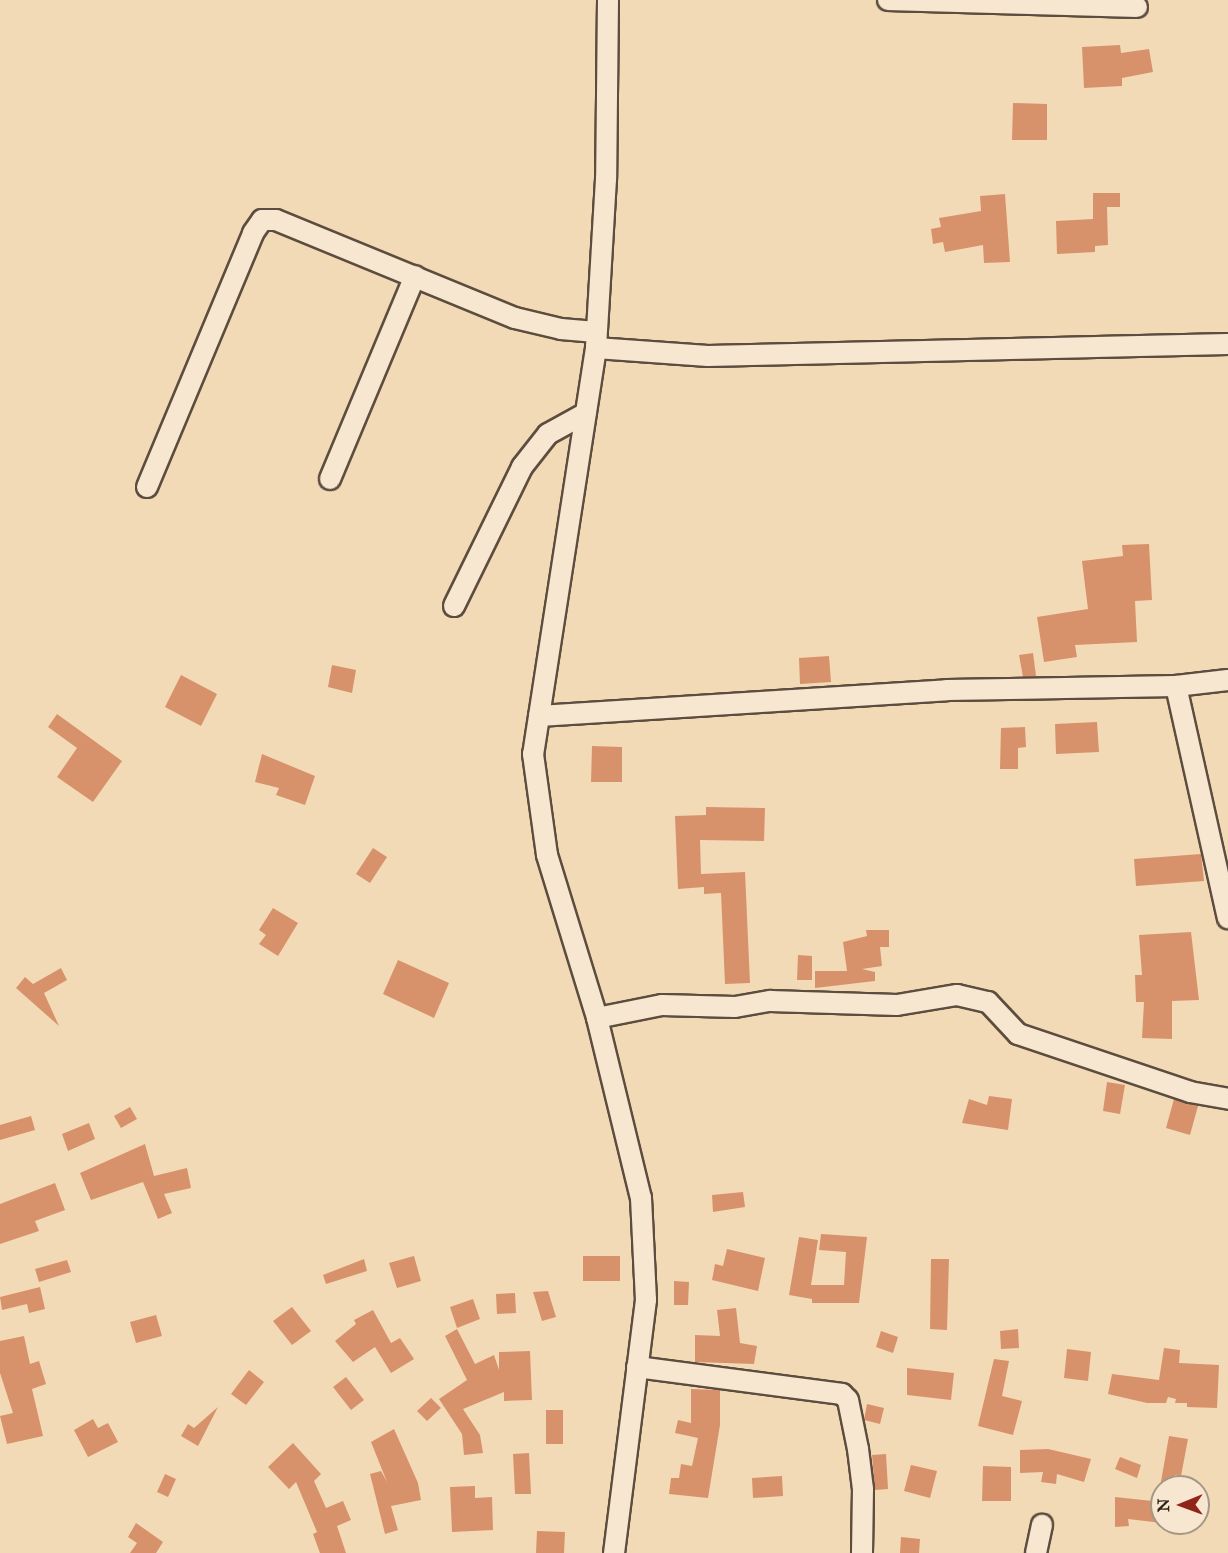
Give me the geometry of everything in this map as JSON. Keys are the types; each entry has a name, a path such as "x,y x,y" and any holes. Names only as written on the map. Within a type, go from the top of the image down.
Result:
{"street":[{"path":"608,0 606,179 596,340 533,754 547,855 597,1018 641,1198 646,1300 614,1553"},
{"path":"888,0 1137,7"},
{"path":"147,488 253,233 262,220 276,220 515,318 596,340 708,356 1228,344"},
{"path":"330,478 416,276"},
{"path":"454,606 522,467 548,434 586,412"},
{"path":"539,716 947,690 1176,686 1228,680"},
{"path":"1176,686 1228,918"},
{"path":"597,1018 662,1005 735,1007 771,1001 897,1005 957,995 988,1002 1018,1034 1190,1092 1228,1100"},
{"path":"637,1367 842,1394 848,1400 858,1449 863,1489 862,1553"},
{"path":"1036,1553 1042,1525"}],"building":[{"path":"1120,45 1121,53 1149,49 1153,72 1122,78 1122,86 1084,88 1082,47"},
{"path":"1013,103 1047,104 1047,140 1012,140"},
{"path":"1093,193 1120,193 1120,207 1107,207 1108,245 1095,246 1095,252 1057,254 1056,221 1093,219"},
{"path":"1005,194 1010,262 984,263 983,245 945,252 943,242 933,244 931,229 941,227 939,218 981,211 980,196"},
{"path":"1149,544 1152,600 1135,601 1137,642 1075,645 1077,657 1044,662 1037,617 1088,609 1082,561 1123,556 1122,545"},
{"path":"1033,653 1036,676 1023,677 1019,655"},
{"path":"829,656 831,682 800,684 799,658"},
{"path":"332,665 356,670 352,693 328,687"},
{"path":"181,675 217,694 201,726 165,707"},
{"path":"57,714 122,761 93,802 57,777 77,748 48,727"},
{"path":"1097,722 1099,752 1056,754 1055,724"},
{"path":"1025,727 1026,747 1018,748 1018,769 1000,769 1001,728"},
{"path":"592,746 622,747 622,782 591,782"},
{"path":"262,754 315,776 305,805 276,795 279,788 255,782"},
{"path":"706,807 765,808 764,841 700,840 701,874 745,872 750,983 725,984 721,893 704,894 704,887 678,889 675,816 706,815"},
{"path":"373,848 387,857 370,883 356,874"},
{"path":"1201,854 1204,881 1136,886 1134,859"},
{"path":"273,908 298,923 278,956 259,944 266,935 259,930"},
{"path":"866,930 889,930 889,947 880,947 882,966 862,969 875,972 875,981 815,988 815,971 847,971 843,942 867,936"},
{"path":"1191,932 1199,1000 1172,1001 1172,1039 1142,1038 1144,1002 1136,1002 1135,975 1142,975 1139,935"},
{"path":"798,955 812,956 812,980 797,980"},
{"path":"398,960 449,983 434,1018 383,994"},
{"path":"61,968 67,980 44,993 59,1026 16,988 25,977 33,984"},
{"path":"1107,1082 1125,1085 1120,1114 1103,1111"},
{"path":"989,1096 1012,1099 1008,1130 962,1123 969,1099 987,1105"},
{"path":"1174,1099 1198,1106 1190,1135 1166,1128"},
{"path":"130,1107 137,1119 121,1128 114,1116"},
{"path":"31,1116 35,1130 0,1140 0,1125"},
{"path":"89,1123 95,1139 68,1151 62,1134"},
{"path":"145,1144 154,1176 187,1168 191,1188 164,1194 172,1213 158,1219 143,1182 91,1200 80,1173"},
{"path":"55,1183 65,1210 35,1221 39,1231 0,1244 0,1204"},
{"path":"743,1192 745,1207 713,1212 712,1195"},
{"path":"821,1234 867,1237 859,1303 812,1303 812,1299 789,1295 799,1237 818,1240 811,1285 844,1285 846,1252 819,1250"},
{"path":"727,1249 765,1258 758,1291 712,1280 715,1264 723,1266"},
{"path":"414,1256 421,1281 397,1288 389,1263"},
{"path":"583,1256 620,1256 620,1281 583,1281"},
{"path":"364,1259 367,1271 326,1284 323,1275"},
{"path":"931,1259 949,1259 947,1330 930,1329"},
{"path":"67,1260 71,1272 39,1282 35,1269"},
{"path":"674,1281 689,1282 688,1305 674,1305"},
{"path":"40,1287 45,1309 29,1313 27,1304 2,1310 0,1297"},
{"path":"548,1291 556,1317 542,1321 533,1292"},
{"path":"515,1293 516,1313 497,1314 496,1294"},
{"path":"473,1299 480,1319 457,1328 450,1307"},
{"path":"292,1307 311,1331 292,1345 273,1321"},
{"path":"736,1308 740,1343 757,1346 754,1364 695,1362 695,1335 720,1336 717,1310"},
{"path":"373,1310 391,1343 400,1338 414,1359 391,1373 375,1347 353,1362 335,1341 356,1324 354,1320"},
{"path":"156,1315 162,1336 136,1343 130,1322"},
{"path":"457,1329 475,1364 494,1355 499,1370 499,1352 530,1351 532,1400 504,1401 504,1392 463,1409 480,1435 483,1453 464,1455 462,1434 439,1399 467,1380 445,1336"},
{"path":"1018,1329 1019,1348 1001,1349 1000,1331"},
{"path":"881,1331 898,1337 893,1353 876,1347"},
{"path":"24,1336 30,1364 39,1361 46,1384 32,1389 43,1436 7,1444 0,1416 13,1413 0,1373 0,1341"},
{"path":"1164,1348 1180,1350 1179,1363 1219,1365 1217,1408 1187,1407 1187,1403 1175,1403 1176,1399 1168,1397 1166,1403 1147,1403 1108,1394 1112,1374 1159,1380"},
{"path":"1067,1349 1091,1352 1088,1381 1064,1378"},
{"path":"994,1359 1009,1361 1002,1396 1022,1401 1013,1435 978,1426"},
{"path":"907,1368 954,1373 951,1400 907,1395"},
{"path":"249,1370 264,1382 246,1405 231,1394"},
{"path":"346,1377 364,1400 351,1410 333,1387"},
{"path":"691,1389 720,1390 720,1425 708,1498 669,1494 671,1478 679,1478 681,1464 692,1466 698,1438 675,1433 678,1420 691,1423"},
{"path":"431,1398 441,1408 427,1421 417,1411"},
{"path":"867,1404 884,1408 880,1424 864,1420"},
{"path":"218,1407 198,1446 181,1436 188,1424 194,1428"},
{"path":"546,1410 563,1410 563,1444 546,1444"},
{"path":"93,1419 98,1428 108,1423 118,1442 88,1457 74,1430"},
{"path":"394,1429 418,1483 421,1500 391,1506 398,1530 385,1534 370,1474 381,1471 387,1482 371,1442"},
{"path":"1169,1436 1188,1439 1181,1475 1162,1475"},
{"path":"293,1443 321,1474 314,1481 326,1508 343,1501 351,1520 337,1526 346,1553 320,1553 313,1534 317,1532 296,1482 289,1489 268,1467"},
{"path":"1048,1449 1091,1459 1084,1482 1057,1474 1056,1484 1041,1482 1043,1472 1020,1473 1020,1450"},
{"path":"529,1453 531,1494 515,1494 513,1454"},
{"path":"886,1454 888,1489 875,1490 872,1455"},
{"path":"1120,1457 1141,1465 1137,1478 1115,1469"},
{"path":"911,1465 937,1471 930,1498 904,1491"},
{"path":"983,1466 1011,1467 1011,1501 982,1501"},
{"path":"165,1474 176,1479 168,1497 157,1492"},
{"path":"782,1476 783,1496 753,1498 752,1478"},
{"path":"475,1486 475,1498 492,1497 493,1530 452,1532 450,1487"},
{"path":"1115,1497 1150,1501 1150,1522 1128,1519 1129,1526 1115,1527"},
{"path":"136,1523 163,1542 156,1553 130,1553 137,1543 128,1537"},
{"path":"537,1531 565,1532 564,1553 536,1553"},
{"path":"901,1537 920,1539 919,1553 900,1553"}]}
